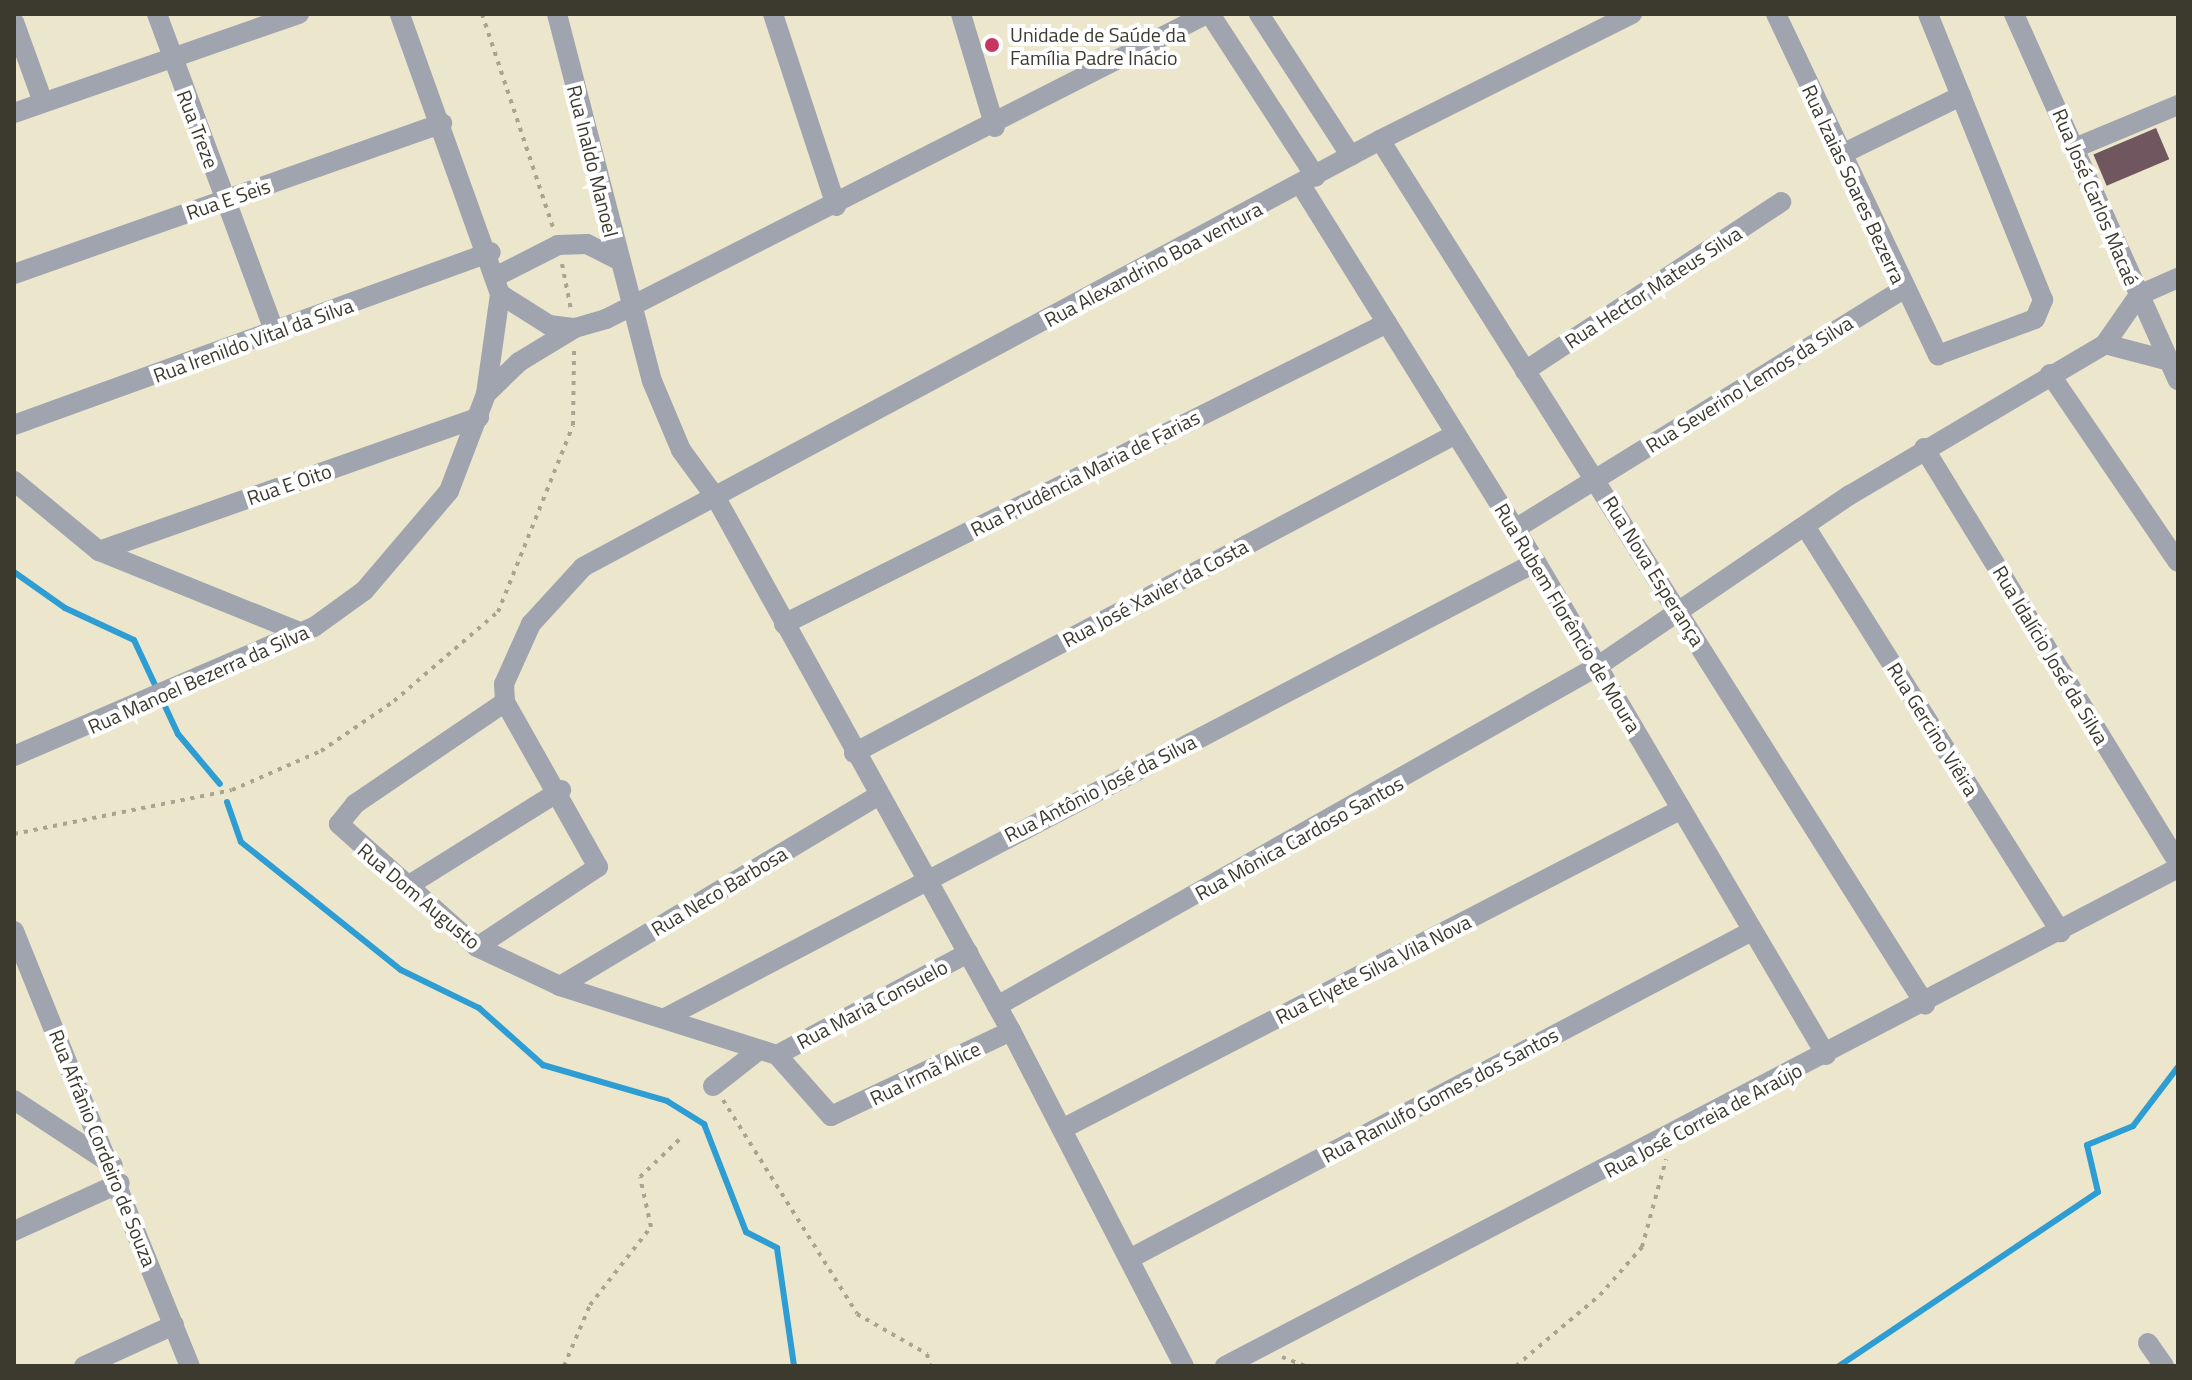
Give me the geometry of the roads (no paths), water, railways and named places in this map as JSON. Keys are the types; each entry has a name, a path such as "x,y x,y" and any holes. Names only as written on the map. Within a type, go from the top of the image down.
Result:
{"street":[{"name":"Rua Treze","path":"157,14 275,333"},
{"path":"14,113 299,14"},
{"name":"Rua Manoel Bezerra da Silva","path":"14,756 215,675 302,633 364,591 418,535 449,491 486,394 498,285 491,252 400,14"},
{"name":"Rua Inaldo Manoel","path":"557,14 618,260 664,413 716,498 854,753 1064,1128 1184,1366"},
{"path":"773,14 836,206"},
{"path":"961,14 995,127"},
{"path":"486,394 519,362 575,328 633,307 995,127 1208,14"},
{"name":"Rua Rubem Florêncio de Moura","path":"1208,14 1308,181 1387,323 1536,562 1826,1055"},
{"path":"1259,14 1351,156"},
{"name":"Rua Alexandrino Boa ventura","path":"505,702 511,663 554,593 583,567 1380,140 1632,14"},
{"name":"Rua Izaias Soares Bezerra","path":"1776,14 1934,353 1966,348 2035,319 2043,308 1961,96"},
{"path":"1840,155 1961,96 1928,14"},
{"name":"Rua José Carlos Macaé","path":"2014,14 2077,147 2174,370"},
{"path":"14,22 43,102"},
{"path":"2077,147 2178,105"},
{"name":"Rua E Seis","path":"14,274 442,123"},
{"name":"Rua Nova Esperança","path":"1380,140 1925,1004"},
{"name":"Rua Hector Mateus Silva","path":"1525,371 1781,202"},
{"path":"575,328 549,325 498,285 558,245 587,244 618,260"},
{"name":"Rua Irenildo Vital da Silva","path":"14,425 275,333 491,252"},
{"path":"2174,370 2105,344 2139,295 2178,278"},
{"name":"Rua Severino Lemos da Silva","path":"1515,529 1904,289"},
{"name":"Rua Prudência Maria de Farias","path":"784,624 1387,323"},
{"name":"Rua Mônica Cardoso Santos","path":"997,1006 1359,807 1598,666 1677,608 1924,448 2105,344"},
{"path":"2050,374 2178,562"},
{"name":"Rua E Oito","path":"99,551 479,417"},
{"name":"Rua José Xavier da Costa","path":"854,753 1456,434"},
{"name":"Rua Idalício José da Silva","path":"1924,448 2178,865"},
{"path":"14,481 99,551 302,633"},
{"name":"Rua Gercino Viêira","path":"1805,526 2061,932"},
{"name":"Rua Antônio José da Silva","path":"665,1018 926,878 1536,562"},
{"path":"477,947 596,872 595,853 561,790 505,702"},
{"name":"Rua Dom Augusto","path":"505,702 343,815 343,831 477,947 560,986 768,1052"},
{"path":"406,887 561,790"},
{"name":"Rua Neco Barbosa","path":"560,986 879,795"},
{"name":"Rua Elyete Silva Vila Nova","path":"1064,1128 1682,809"},
{"name":"Rua José Correia de Araújo","path":"1225,1366 1925,1004 2178,865"},
{"name":"Rua Afrânio Cordeiro de Souza","path":"14,931 117,1174 190,1366"},
{"name":"Rua Ranulfo Gomes dos Santos","path":"1129,1259 1752,931"},
{"name":"Rua Maria Consuelo","path":"713,1086 768,1052 968,953"},
{"name":"Rua Irmã Alice","path":"768,1052 819,1109 839,1115 1011,1031"},
{"path":"14,1100 117,1174 14,1231"},
{"path":"84,1366 174,1325"},
{"path":"2148,1343 2164,1366"}],"waterway":[{"path":"14,572 65,608 134,640 178,734 220,784"},
{"path":"227,802 241,842 401,970 479,1008 543,1065 667,1101 704,1124 746,1232 777,1248 794,1366"},
{"path":"1839,1366 2098,1192 2087,1145 2133,1126 2178,1067"}],"place":[{"name":"Unidade de Saúde da Família Padre Inácio","path":"992,45"}]}
